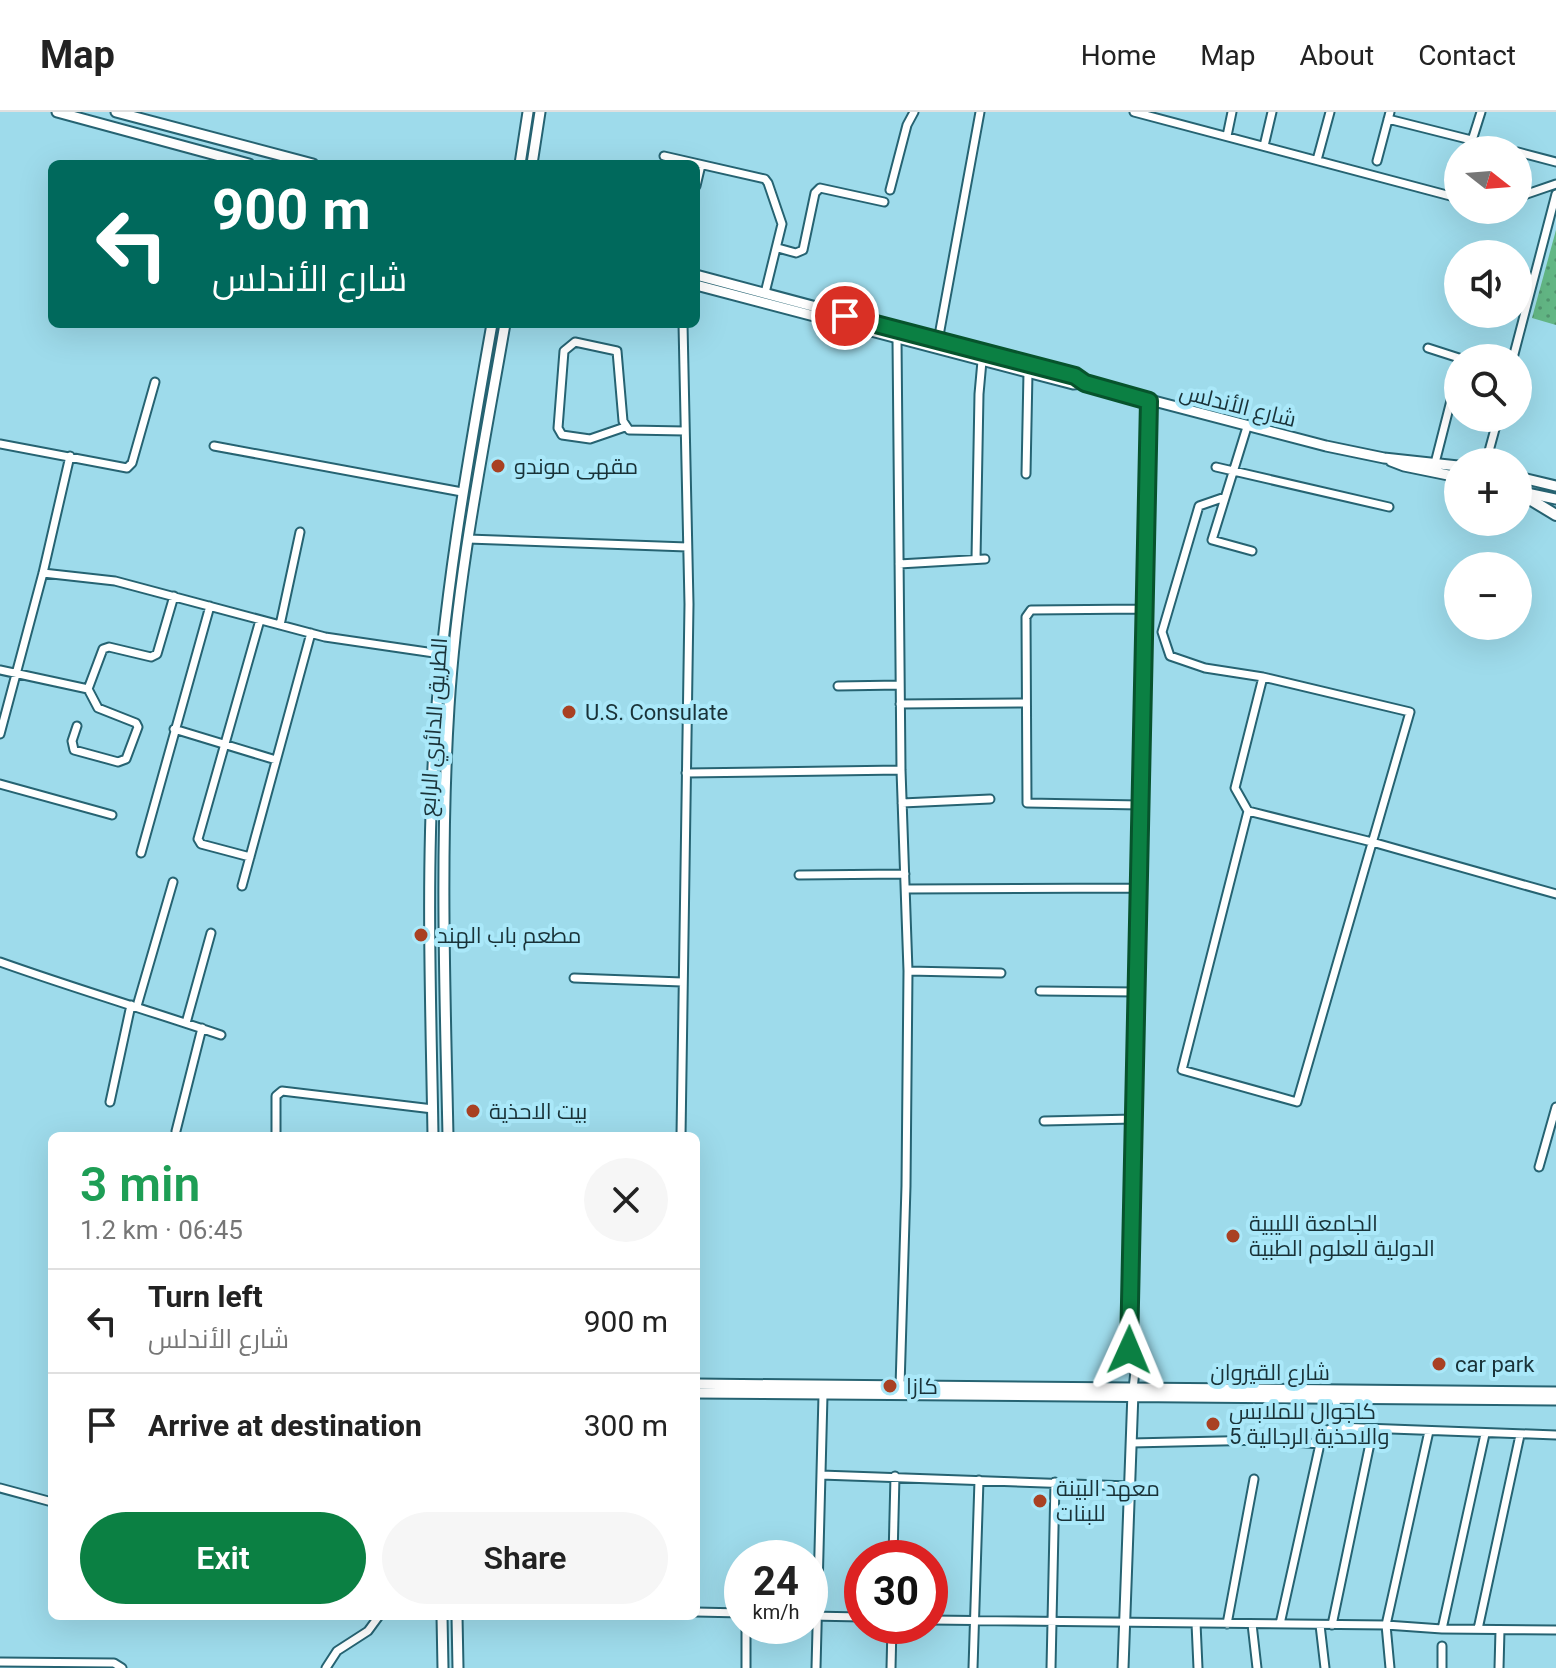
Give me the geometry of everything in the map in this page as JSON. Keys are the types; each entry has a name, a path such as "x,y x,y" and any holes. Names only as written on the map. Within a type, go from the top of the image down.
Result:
{"highway":[{"path":"1532,498 1556,515"}],"main road":[{"path":"57,112 234,160"},
{"path":"116,112 298,160"},
{"path":"520,160 528,112"},
{"path":"533,160 540,112"},
{"name":"شارع الأندلس","path":"700,276 897,339 1073,384 1085,383"},
{"name":"شارع الأندلس","path":"700,286 765,293 1075,376 1085,383 1247,427 1384,458 1444,464"},
{"name":"الطريق الدائري الرابع","path":"433,1132 433,765 441,654 462,492 491,328"},
{"name":"الطريق الدائري الرابع","path":"448,1132 443,883 452,675 468,539 504,328"},
{"name":"شارع الأندلس","path":"1384,458 1404,466 1444,474"},
{"path":"1532,480 1556,486"},
{"path":"1532,494 1556,499"},
{"path":"433,765 439,768 446,765"},
{"name":"شارع القيروان","path":"700,1384 1556,1400"},
{"name":"شارع القيروان","path":"700,1393 1556,1392"},
{"path":"1123,1668 1133,1393"},
{"path":"442,1620 443,1668"},
{"path":"457,1620 458,1668"}],"street":[{"path":"890,190 907,125 914,112"},
{"path":"938,341 980,112"},
{"path":"1134,112 1444,194"},
{"path":"1227,136 1232,112"},
{"path":"1264,146 1272,112"},
{"path":"1317,160 1330,112"},
{"path":"1473,136 1481,112"},
{"path":"1377,161 1389,115 1459,136"},
{"path":"664,156 680,160"},
{"path":"1532,156 1556,162"},
{"path":"700,169 701,165 765,179 782,224 765,293"},
{"path":"1532,192 1556,184"},
{"path":"778,248 796,253 803,250 815,193 820,188 884,202"},
{"path":"1517,344 1556,194"},
{"path":"681,1132 687,547 683,328"},
{"path":"897,339 901,770 908,971 900,1387"},
{"path":"575,342 617,351 625,427 590,439 562,435 558,428 564,351 575,342"},
{"path":"1428,348 1444,353"},
{"path":"899,564 981,559 979,394 982,361"},
{"path":"1026,474 1028,372"},
{"path":"0,444 123,468 131,466 155,382"},
{"path":"1133,1393 1136,1362 1129,1344 1149,401"},
{"path":"625,427 629,430 685,431"},
{"path":"1247,427 1212,540 1252,551"},
{"path":"1435,463 1444,428"},
{"path":"214,446 462,492"},
{"path":"0,734 70,456"},
{"path":"1216,467 1389,507"},
{"path":"1225,497 1199,506 1162,632 1170,656 1205,668 1263,677 1410,712 1297,1102 1182,1070 1248,811 1235,788 1263,677"},
{"path":"280,625 300,532"},
{"path":"468,539 687,547"},
{"path":"43,573 115,581 311,633 441,654"},
{"path":"77,726 72,741 74,750 118,762 123,762 129,755 138,727 136,723 98,708 88,689 103,649 109,647 155,656 174,596"},
{"path":"141,853 210,606"},
{"path":"1140,805 1027,803 1026,617 1028,611 1143,609"},
{"path":"250,857 201,844 198,839 260,620"},
{"path":"242,886 311,633"},
{"path":"0,670 88,689"},
{"path":"838,686 900,685"},
{"path":"900,704 1025,703"},
{"path":"174,729 276,760"},
{"path":"686,773 901,770"},
{"path":"0,784 112,815"},
{"path":"902,803 990,799"},
{"path":"1248,811 1556,894"},
{"path":"799,875 905,874"},
{"path":"110,1102 134,1006 173,882"},
{"path":"906,889 1138,888"},
{"path":"186,1023 211,933"},
{"path":"0,962 83,992 221,1035"},
{"path":"908,971 1001,973"},
{"path":"574,978 682,982"},
{"path":"1040,991 1137,992"},
{"path":"176,1131 202,1028"},
{"path":"276,1132 276,1096 282,1091 433,1109"},
{"path":"1539,1167 1556,1107"},
{"path":"1044,1121 1134,1119"},
{"path":"818,1540 823,1395"},
{"path":"1336,1398 1337,1427"},
{"path":"1280,1624 1320,1444 1327,1430 1337,1427 1556,1435"},
{"path":"1332,1625 1373,1429"},
{"path":"1390,1668 1386,1625 1429,1431"},
{"path":"1442,1629 1485,1434"},
{"path":"1478,1629 1520,1435"},
{"path":"1131,1443 1266,1440 1320,1444"},
{"path":"821,1475 1129,1486"},
{"path":"893,1540 895,1476"},
{"path":"1227,1624 1254,1479"},
{"path":"973,1668 979,1480"},
{"path":"1051,1668 1055,1482"},
{"path":"0,1488 48,1501"},
{"path":"700,1612 724,1613"},
{"path":"326,1668 337,1651 368,1631 376,1620"},
{"path":"948,1621 1386,1625 1556,1630"},
{"path":"1196,1623 1198,1668"},
{"path":"1252,1624 1257,1668"},
{"path":"1320,1625 1325,1668"},
{"path":"1499,1668 1500,1630"},
{"path":"746,1644 746,1668"},
{"path":"815,1644 816,1668"},
{"path":"891,1668 892,1644"},
{"path":"1442,1646 1442,1668"},
{"path":"0,1662 114,1663 122,1668"}],"green space":[{"path":"1556,230 1556,325 1532,318"}],"place":[{"name":"مقهى موندو","path":"498,466"},
{"name":"U.S. Consulate","path":"569,712"},
{"name":"مطعم باب الهند","path":"421,935"},
{"name":"بيت الاحذية","path":"473,1111"},
{"name":"الجامعة الليبية الدولية للعلوم الطبية","path":"1233,1236"},
{"name":"car park","path":"1439,1364"},
{"name":"كازا","path":"890,1386"},
{"name":"كاجوال للملابس والاحذية الرجالية 5","path":"1213,1424"},
{"name":"معهد البينة للبنات","path":"1040,1501"}],"route":[{"path":"845,316 1075,376 1085,383 1149,401 1129,1350"}]}
